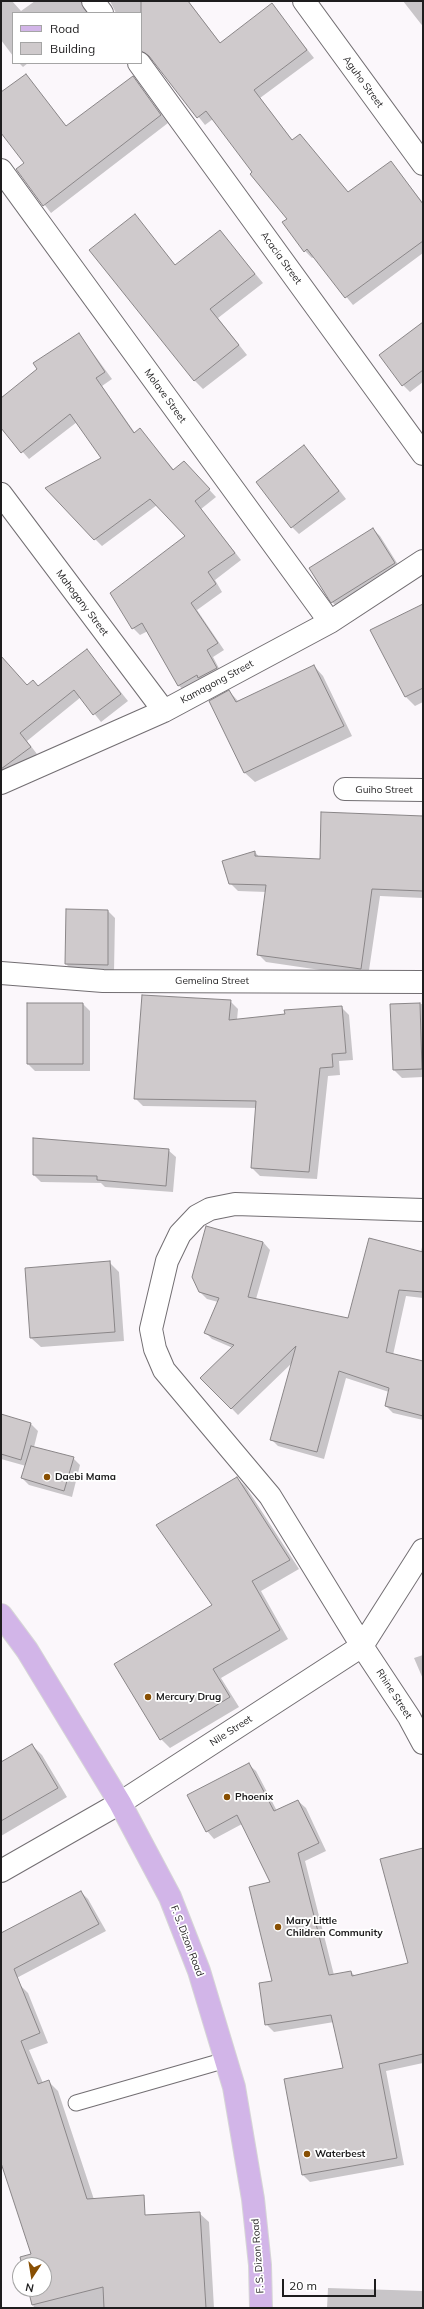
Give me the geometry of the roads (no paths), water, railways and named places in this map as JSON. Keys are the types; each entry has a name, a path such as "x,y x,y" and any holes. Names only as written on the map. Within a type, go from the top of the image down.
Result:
{"main road":[{"name":"F. S. Dizon Road","path":"1,1615 27,1650 120,1803 170,1897 199,1972 234,2087 253,2199 260,2265 261,2308"}],"street":[{"path":"93,1 101,12"},
{"name":"Aguho Street","path":"304,1 423,164"},
{"name":"Acacia Street","path":"139,64 423,454"},
{"name":"Molave Street","path":"1,170 330,622"},
{"name":"Mahogany Street","path":"1,494 164,711"},
{"name":"Kamagong Street","path":"1,782 164,711 330,622 423,561"},
{"name":"Guiho Street","path":"345,789 423,790"},
{"name":"Gemelina Street","path":"1,973 103,981 423,982"},
{"name":"Rhine Street","path":"423,1210 235,1204 210,1209 197,1216 180,1234 167,1261 151,1329 155,1349 164,1370 270,1496 362,1646 410,1717 423,1743"},
{"name":"Nile Street","path":"1,1870 120,1803 362,1646 423,1550"}],"lane":[{"path":"76,2103 226,2060"}],"place":[{"name":"Daebi Mama","path":"47,1477"},
{"name":"Mercury Drug","path":"148,1697"},
{"name":"Phoenix","path":"227,1797"},
{"name":"Mary Little Children Community","path":"278,1927"},
{"name":"Waterbest","path":"307,2154"}]}
